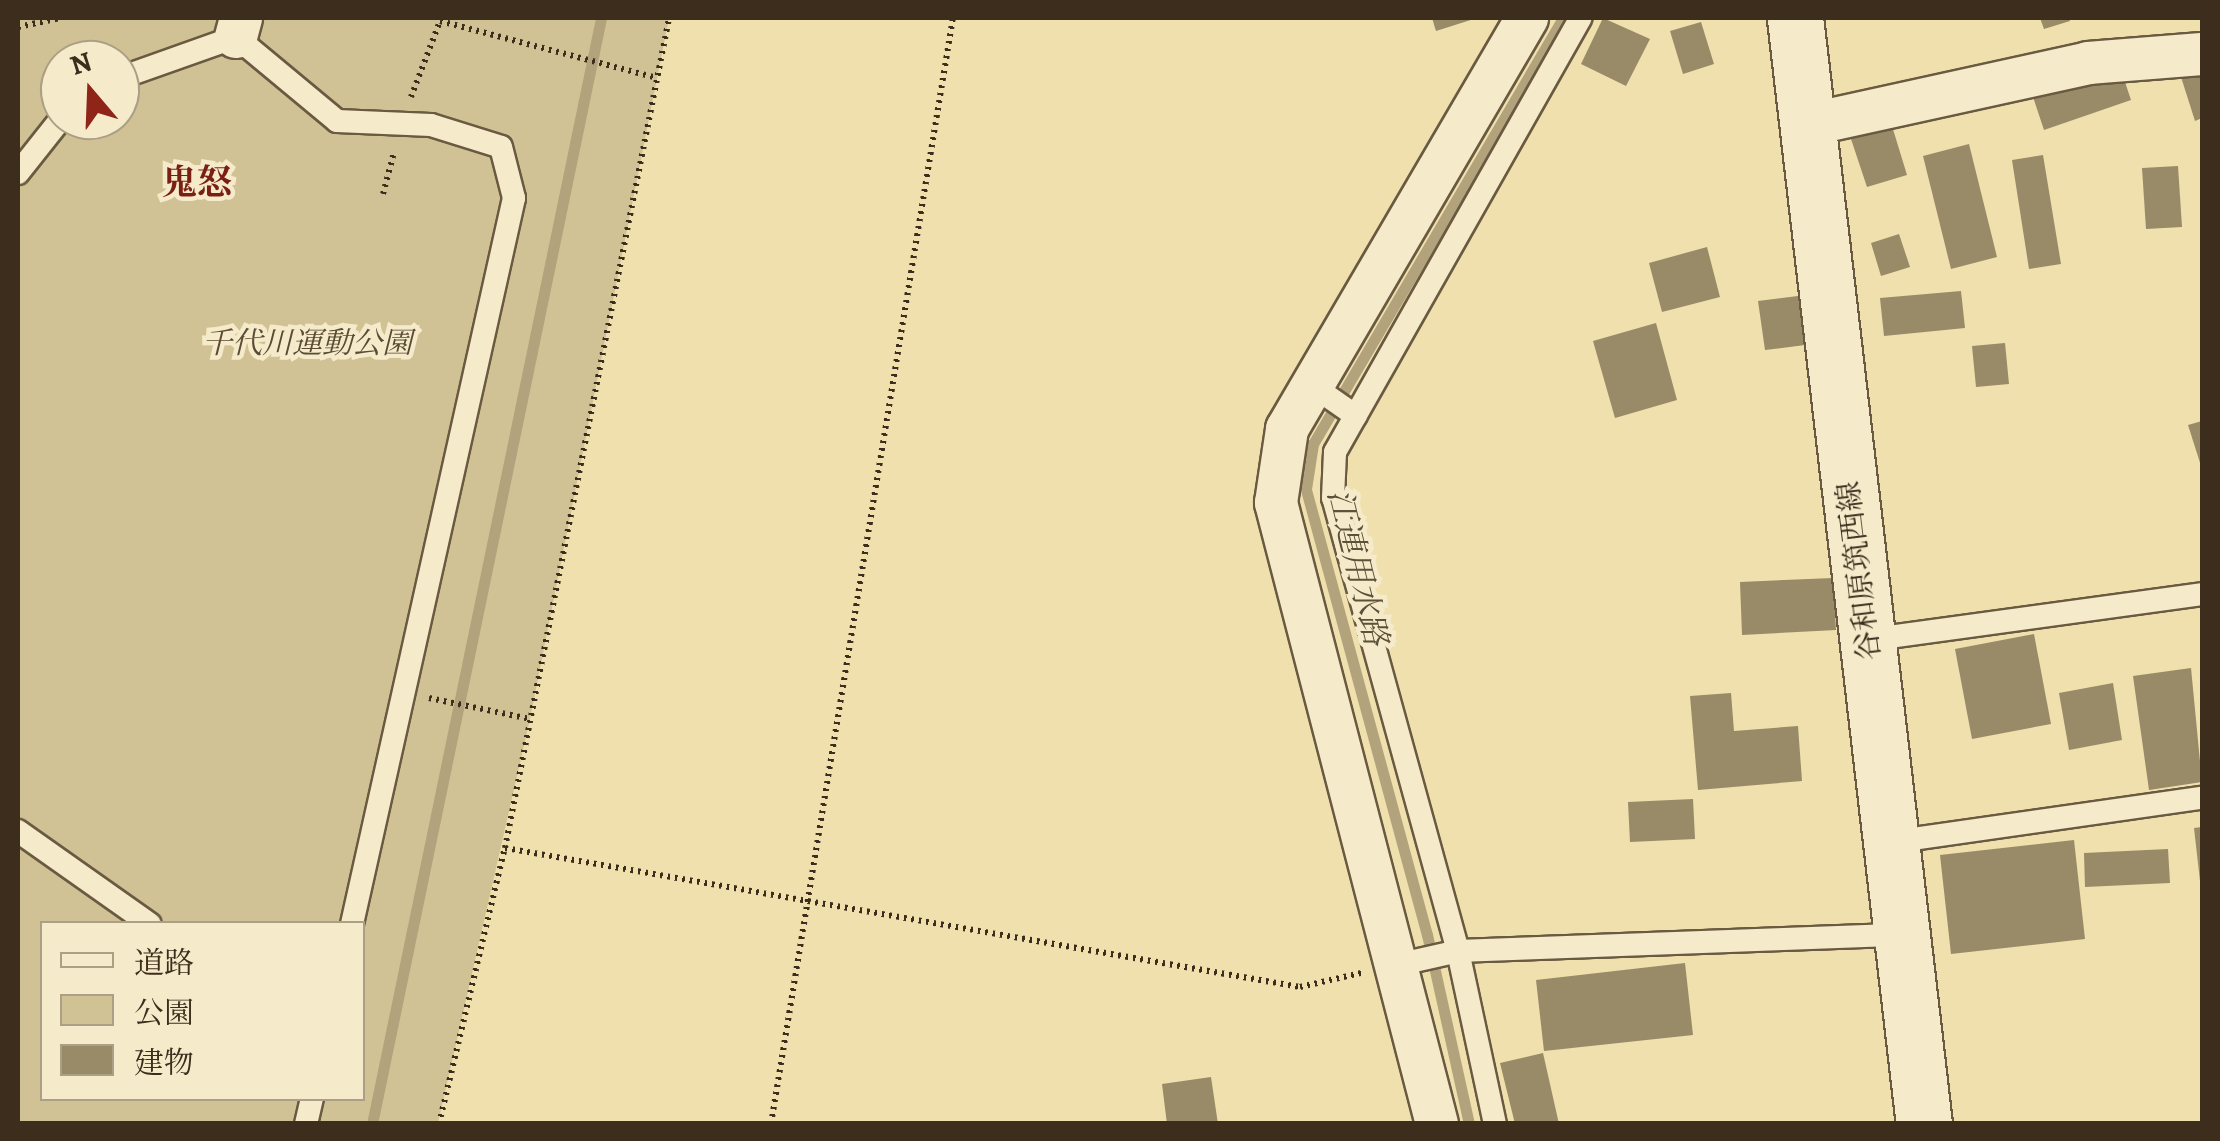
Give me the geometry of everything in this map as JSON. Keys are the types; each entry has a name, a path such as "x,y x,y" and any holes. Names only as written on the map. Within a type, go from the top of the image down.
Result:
{"main road":[{"name":"谷和原筑西線","path":"1795,18 1924,1124"}],"street":[{"path":"1438,1124 1401,964 1276,502 1287,429 1321,392 1528,18"},
{"path":"1807,125 2088,64 2202,54"}],"lane":[{"path":"1495,1124 1458,950 1333,498 1336,452 1581,18"},
{"path":"140,69 239,27 337,121 431,125 501,147 514,198 353,921"},
{"path":"18,172 44,140"},
{"path":"1321,392 1354,415"},
{"path":"1868,640 2202,594"},
{"path":"1891,842 2202,798"},
{"path":"18,832 146,921"},
{"path":"1401,964 1458,950 1903,934"}],"path":[{"path":"18,26 60,18"},
{"path":"439,1124 505,848 669,18"},
{"path":"771,1124 953,18"},
{"path":"383,194 401,124 440,21 657,78"},
{"path":"403,693 530,719"},
{"path":"505,848 1300,987 1401,964"}],"green space":[{"name":"千代川運動公園","path":"18,18 669,18 530,719 438,1123 18,1123"}],"building":[{"path":"1432,18 1477,18 1436,31"},
{"path":"1603,18 1650,39 1626,86 1581,64"},
{"path":"2040,18 2069,18 2070,21 2044,29"},
{"path":"1701,22 1714,64 1683,74 1670,31"},
{"path":"2120,67 2131,100 2044,130 2033,97"},
{"path":"2202,70 2202,118 2195,121 2181,77"},
{"path":"1892,126 1907,175 1867,187 1851,139"},
{"path":"1969,144 1997,257 1951,269 1923,156"},
{"path":"2043,155 2061,264 2029,269 2012,160"},
{"path":"2178,166 2182,227 2146,229 2142,168"},
{"path":"1899,234 1910,267 1881,276 1871,243"},
{"path":"1707,247 1720,297 1662,312 1649,263"},
{"path":"1961,291 1965,328 1884,336 1880,298"},
{"path":"1798,296 1805,345 1765,350 1758,301"},
{"path":"1656,323 1677,400 1615,418 1593,341"},
{"path":"2005,343 2009,384 1976,387 1972,346"},
{"path":"2202,421 2202,469 2188,425"},
{"path":"1833,578 1836,630 1742,635 1740,582"},
{"path":"2034,634 2051,724 1972,739 1955,649"},
{"path":"2191,668 2202,782 2149,790 2133,676"},
{"path":"2113,683 2122,740 2069,750 2059,693"},
{"path":"1731,693 1734,731 1798,726 1802,781 1698,790 1690,696"},
{"path":"1693,799 1695,839 1630,842 1628,802"},
{"path":"2202,827 2202,881 2200,881 2194,828"},
{"path":"2074,840 2085,939 1951,954 1940,855"},
{"path":"2168,849 2170,883 2085,887 2084,853"},
{"path":"1685,963 1693,1035 1544,1051 1536,980"},
{"path":"1543,1053 1559,1124 1515,1124 1500,1063"},
{"path":"1211,1077 1218,1124 1167,1124 1162,1084"}],"waterway":[{"path":"372,1124 601,18"},
{"name":"江連用水路","path":"1469,1124 1427,935 1306,489 1313,444 1563,18"}],"district":[{"name":"鬼怒","path":"197,182"}]}
